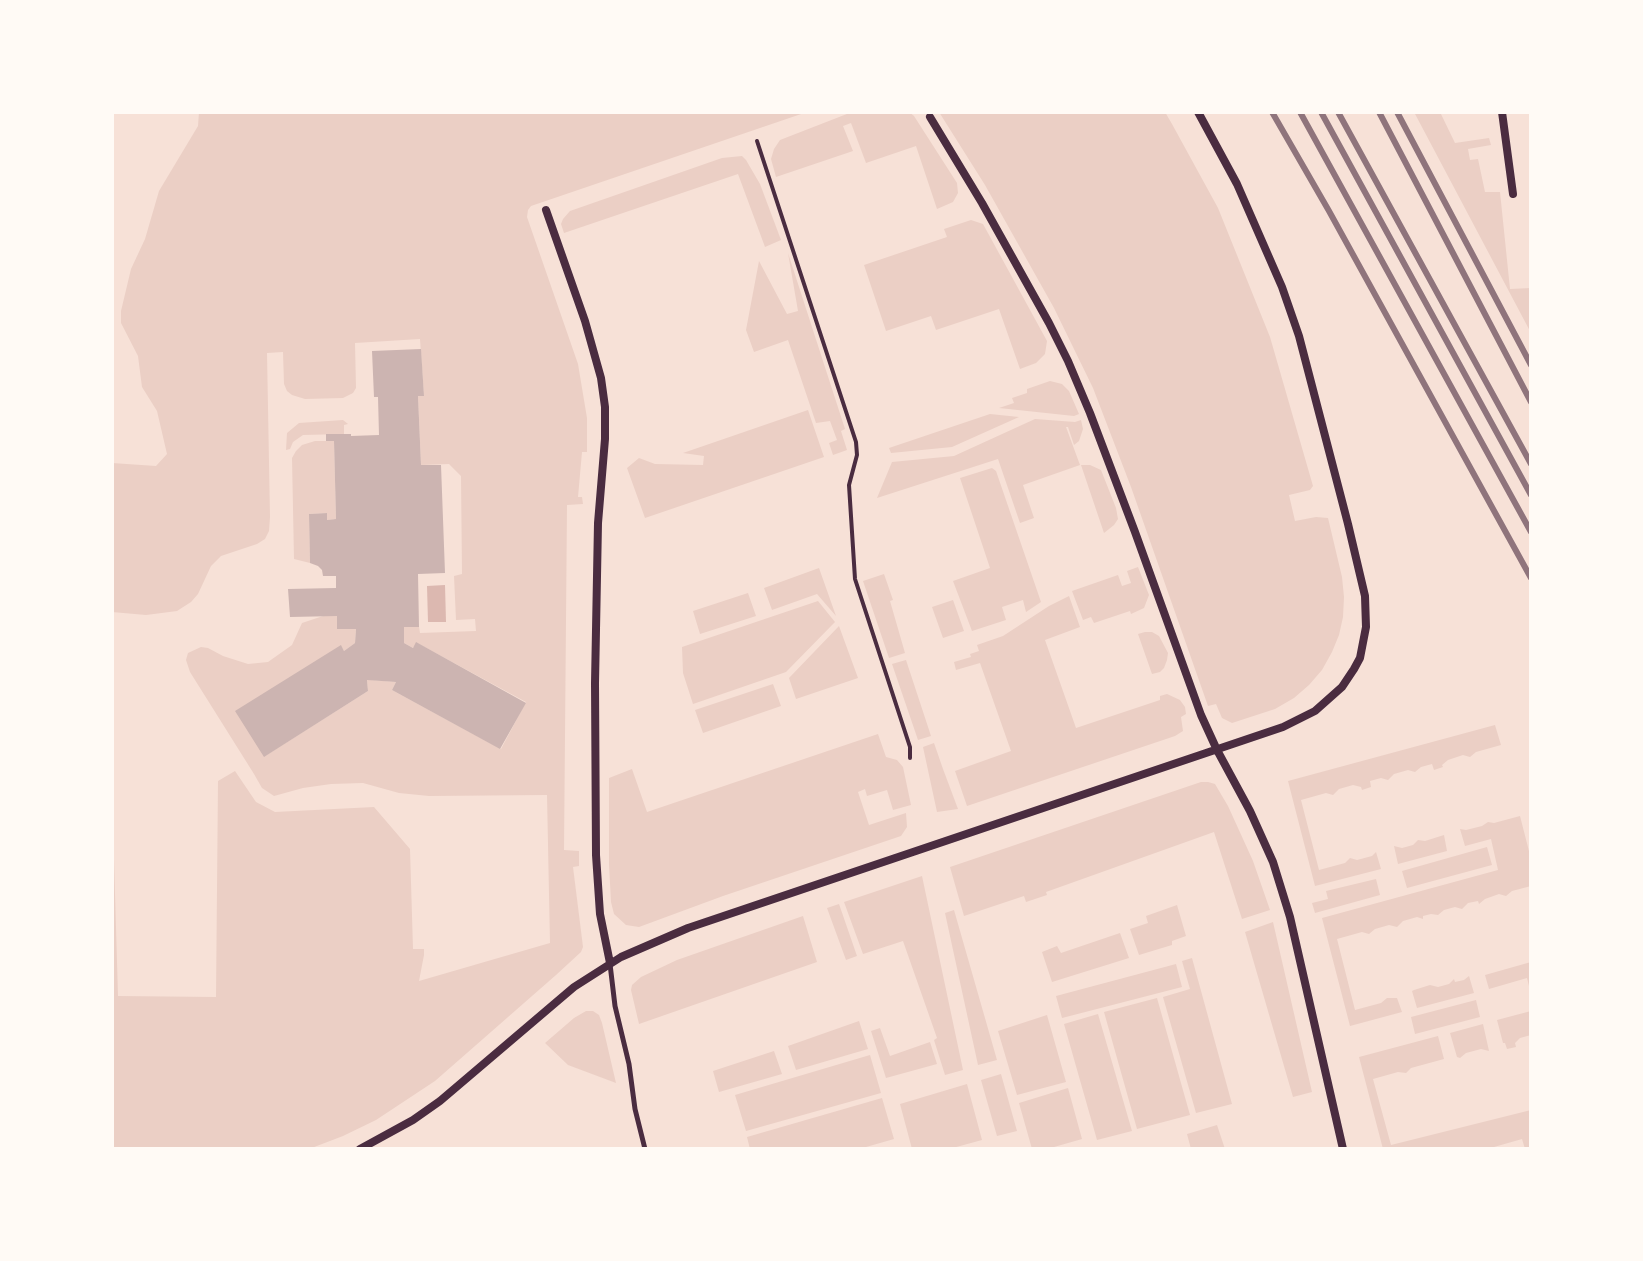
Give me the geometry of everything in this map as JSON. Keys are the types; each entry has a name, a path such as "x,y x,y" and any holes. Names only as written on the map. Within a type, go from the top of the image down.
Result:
{"street":[{"path":"360,1149 413,1120 440,1101 574,987 610,963 648,944 1300,720 1335,695 1348,680 1360,658 1366,611 1352,537 1299,336 1256,224 1198,112"},
{"path":"1502,112 1513,194"},
{"path":"930,117 982,203 1068,361 1135,532 1201,715 1250,811 1277,876 1290,917 1343,1149"},
{"path":"546,210 585,321 601,378 605,407 598,523 595,841 600,914 610,963"}],"lane":[{"path":"610,963 615,1006 645,1149"}],"path":[{"path":"757,141 856,442 857,455 849,485 855,579 910,747 910,758"}],"shaded area":[{"path":"199,112 807,112 531,206 528,210 527,217 578,364 587,418 587,452 582,452 578,497 582,497 583,504 567,505 564,850 579,851 579,866 573,867 583,947 556,975 435,1081 376,1120 309,1149 112,1149 112,791 118,996 216,997 218,781 235,771 256,802 275,812 374,807 410,849 413,949 424,949 419,981 550,943 547,795 429,796 399,793 363,783 303,788 274,796 262,788 190,672 186,660 188,653 201,647 248,664 268,662 292,645 302,623 323,616 337,616 337,629 356,629 355,643 344,651 341,646 265,756 368,691 367,680 396,682 392,690 501,749 526,702 417,643 413,648 404,643 404,627 419,627 420,633 476,631 475,619 456,620 454,576 462,574 461,476 449,464 421,465 418,396 424,396 420,339 355,343 356,388 343,398 305,399 292,395 284,384 283,352 267,353 270,517 265,539 221,556 211,566 198,594 177,611 146,615 112,612 112,463 156,466 167,454 157,411 142,387 138,356 121,323 121,311 131,269 145,239 159,191 198,126"},
{"path":"852,112 909,112 914,116 957,183 958,193 953,202 937,209 916,146 866,163 851,123 843,126 853,151 776,177 771,159 780,140"},
{"path":"939,112 1165,112 1218,208 1270,337 1313,486 1310,490 1289,495 1295,521 1328,518 1342,577 1343,617 1339,635 1322,670 1294,698 1275,709 1232,723 1222,718 1216,704 1208,706 1093,388 1054,308 985,185"},
{"path":"1414,112 1440,112 1455,143 1489,138 1491,145 1468,149 1470,160 1478,159 1485,192 1500,192 1510,289 1531,288 1531,333"},
{"path":"742,156 760,184 781,240 765,247 738,174 564,233 561,224 570,211 722,158"},
{"path":"971,220 983,224 1047,341 1045,354 1036,363 1020,369 999,309 936,330 931,316 886,331 864,265 947,237 944,229"},
{"path":"788,253 845,429 841,431 847,450 833,455 829,443 837,440 830,421 816,423 788,340 754,352 746,330 759,261 787,314 798,311"},
{"path":"1050,381 1062,384 1069,391 1079,414 999,408 1014,403 1012,398 1027,393 1027,389"},
{"path":"808,410 824,457 645,518 627,468 639,458 655,464 703,465 704,456 683,453"},
{"path":"990,414 1019,417 952,447 891,453 889,448"},
{"path":"1035,419 1081,420 1083,429 1074,445 1066,427 1080,465 1023,485 1034,518 1020,523 998,459 877,498 892,462 954,456"},
{"path":"343,420 348,424 344,425 344,434 303,435 286,450 287,433 299,423"},
{"path":"334,441 336,519 327,520 327,513 309,514 310,563 294,559 292,458 302,445"},
{"path":"1081,465 1101,470 1116,508 1118,519 1104,533"},
{"path":"992,468 996,471 1041,602 1026,612 1023,600 1002,607 1006,620 972,631 953,581 990,568 960,478"},
{"path":"1138,567 1149,595 1144,608 1094,623 1091,617 1083,620 1072,591 1118,575 1122,586 1131,583 1127,571"},
{"path":"819,568 836,616 817,594 772,610 764,588"},
{"path":"884,574 905,653 889,658 863,581"},
{"path":"445,585 446,622 428,622 427,586"},
{"path":"748,593 756,616 700,634 693,611"},
{"path":"1069,596 1080,627 1045,640 1076,728 1160,700 1160,696 1167,694 1180,700 1185,707 1186,714 1181,717 1183,731 967,806 955,771 1011,751 980,663 956,670 954,662 971,657 970,654 979,651 977,645 1003,636"},
{"path":"953,600 964,631 943,638 932,607"},
{"path":"818,601 835,622 786,672 693,704 683,673 682,647"},
{"path":"839,626 858,678 796,699 789,678"},
{"path":"1145,632 1159,636 1168,653 1160,672 1152,674 1138,634"},
{"path":"906,660 931,736 918,740 892,664"},
{"path":"773,684 781,706 703,733 695,710"},
{"path":"1495,725 1501,745 1476,752 1470,757 1463,755 1448,760 1443,767 1434,770 1432,764 1415,772 1408,770 1394,774 1388,780 1370,781 1371,787 1362,790 1353,785 1339,789 1333,795 1326,793 1301,800 1319,870 1345,863 1350,858 1357,860 1372,856 1376,852 1381,869 1315,886 1288,781"},
{"path":"878,734 886,757 897,760 903,767 911,805 893,810 887,790 867,796 865,789 858,792 869,825 906,813 907,827 901,836 639,927 626,925 614,914 609,864 609,778 632,769 647,812"},
{"path":"934,743 958,809 937,812 923,747"},
{"path":"1201,782 1215,784 1228,806 1253,861 1270,910 1242,919 1214,832 1046,892 1047,895 1026,902 1024,896 964,916 950,867"},
{"path":"1520,816 1531,859 1531,886 1512,891 1506,896 1499,894 1479,904 1478,901 1468,903 1462,909 1455,907 1438,915 1403,921 1397,927 1389,925 1369,934 1362,932 1337,939 1355,1010 1381,1003 1387,998 1397,998 1402,1012 1350,1026 1322,918 1498,870 1491,839 1465,846 1460,829"},
{"path":"1444,835 1447,851 1398,864 1394,846 1402,848 1418,840"},
{"path":"1487,847 1492,865 1407,888 1402,871"},
{"path":"922,876 963,1070 945,1075 934,1040 937,1038 903,941 863,954 844,902"},
{"path":"1376,879 1380,895 1315,913 1312,903 1328,899 1326,891"},
{"path":"839,904 857,956 846,960 827,908"},
{"path":"1177,905 1186,936 1172,941 1172,945 1139,955 1130,929 1148,923 1146,916"},
{"path":"954,910 997,1060 978,1065 945,913"},
{"path":"803,916 817,962 639,1024 631,990 641,977 677,960"},
{"path":"1273,922 1312,1092 1293,1097 1245,932"},
{"path":"1120,933 1129,958 1052,982 1042,952 1057,946 1061,953"},
{"path":"1192,958 1232,1104 1196,1113 1163,997 1190,989 1182,961"},
{"path":"1531,962 1531,994 1527,978 1489,989 1485,975"},
{"path":"1176,964 1182,987 1062,1018 1056,996"},
{"path":"1469,976 1474,993 1417,1008 1412,991 1430,985 1438,987"},
{"path":"1157,998 1190,1115 1137,1129 1104,1012"},
{"path":"1476,1000 1480,1017 1415,1034 1411,1017"},
{"path":"586,1011 599,1015 616,1083 568,1065 545,1043"},
{"path":"1531,1011 1531,1035 1520,1038 1515,1043 1516,1047 1507,1049 1497,1020"},
{"path":"1098,1014 1132,1131 1097,1140 1064,1024"},
{"path":"1047,1015 1066,1082 1017,1095 998,1031"},
{"path":"859,1021 868,1049 796,1070 788,1046"},
{"path":"1483,1024 1489,1051 1481,1049 1457,1057 1450,1033"},
{"path":"880,1028 890,1056 930,1042 937,1064 886,1078 871,1031"},
{"path":"1438,1036 1444,1059 1411,1068 1406,1073 1398,1072 1373,1079 1391,1145 1531,1110 1531,1149 1525,1149 1522,1139 1487,1149 1383,1149 1359,1057"},
{"path":"774,1051 782,1074 719,1092 713,1071"},
{"path":"870,1055 881,1093 746,1131 735,1095"},
{"path":"1001,1074 1017,1131 997,1136 981,1080"},
{"path":"967,1084 982,1140 949,1149 912,1149 900,1104"},
{"path":"1068,1088 1082,1139 1047,1149 1032,1149 1019,1103"},
{"path":"882,1098 894,1139 859,1149 750,1149 747,1137"},
{"path":"1217,1125 1225,1149 1191,1149 1187,1134"}],"building":[{"path":"421,349 424,396 418,396 421,465 441,465 445,573 418,574 419,627 404,627 404,643 413,648 416,642 526,703 500,749 392,690 396,682 367,680 368,691 264,757 235,711 341,645 344,651 355,643 356,629 337,629 337,616 290,617 288,589 336,588 336,576 323,576 318,566 310,563 309,514 327,513 327,520 336,519 334,441 326,441 326,434 379,435 372,351"}],"railway":[{"path":"1272,112 1531,578"},
{"path":"1300,112 1531,532"},
{"path":"1321,112 1531,495"},
{"path":"1338,112 1531,464"},
{"path":"1379,112 1531,402"},
{"path":"1397,112 1531,365"}]}
